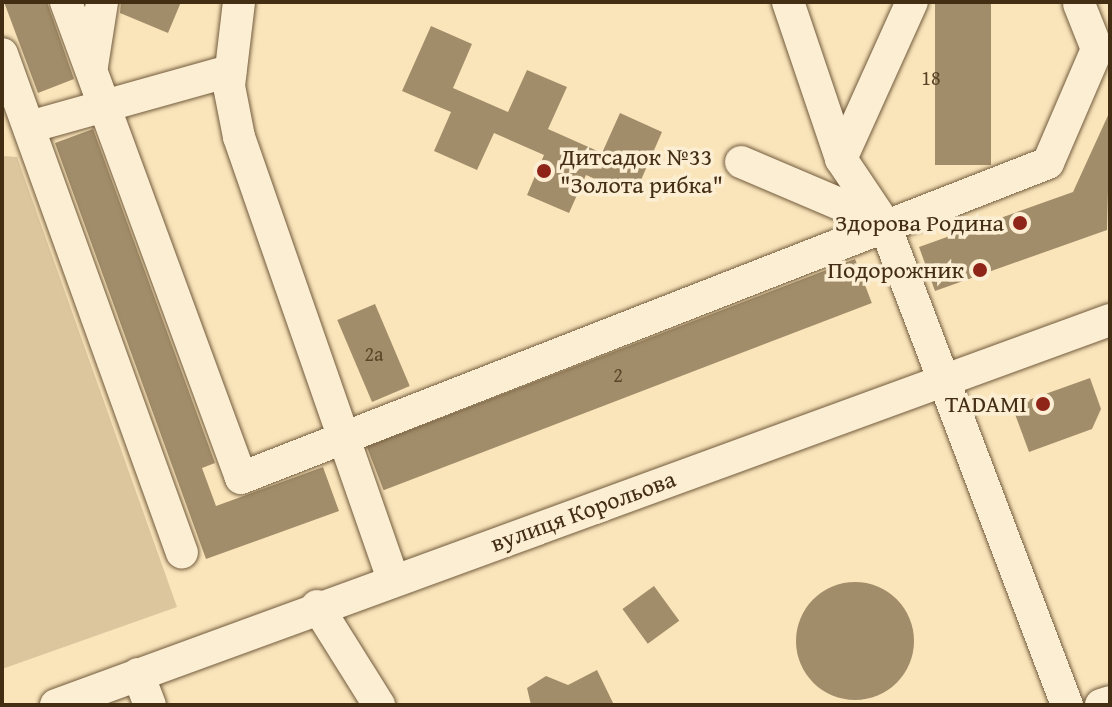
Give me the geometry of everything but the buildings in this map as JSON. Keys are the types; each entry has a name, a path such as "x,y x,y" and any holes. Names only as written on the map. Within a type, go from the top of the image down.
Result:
{"street":[{"path":"66,2 241,478 884,223 1048,163 1097,49 1081,3"},
{"path":"91,71 102,2"},
{"path":"239,2 230,71 239,137 393,580"},
{"path":"788,2 841,159 884,223 924,341 946,380 1067,705"},
{"path":"841,159 912,2"},
{"path":"2,54 182,553"},
{"path":"29,127 230,71"},
{"path":"741,162 884,223"},
{"name":"вулиця Корольова","path":"56,705 317,606 1110,320"},
{"path":"317,606 379,705"},
{"path":"138,674 150,705"},
{"path":"1101,705 1110,702"}],"shaded area":[{"path":"2,156 17,157 177,607 2,669"}],"place":[{"name":"Дитсадок №33 \"Золота рибка\"","path":"544,171"},
{"name":"Здорова Родина","path":"1020,223"},
{"name":"Подорожник","path":"980,270"},
{"name":"TADAMI","path":"1043,404"}]}
